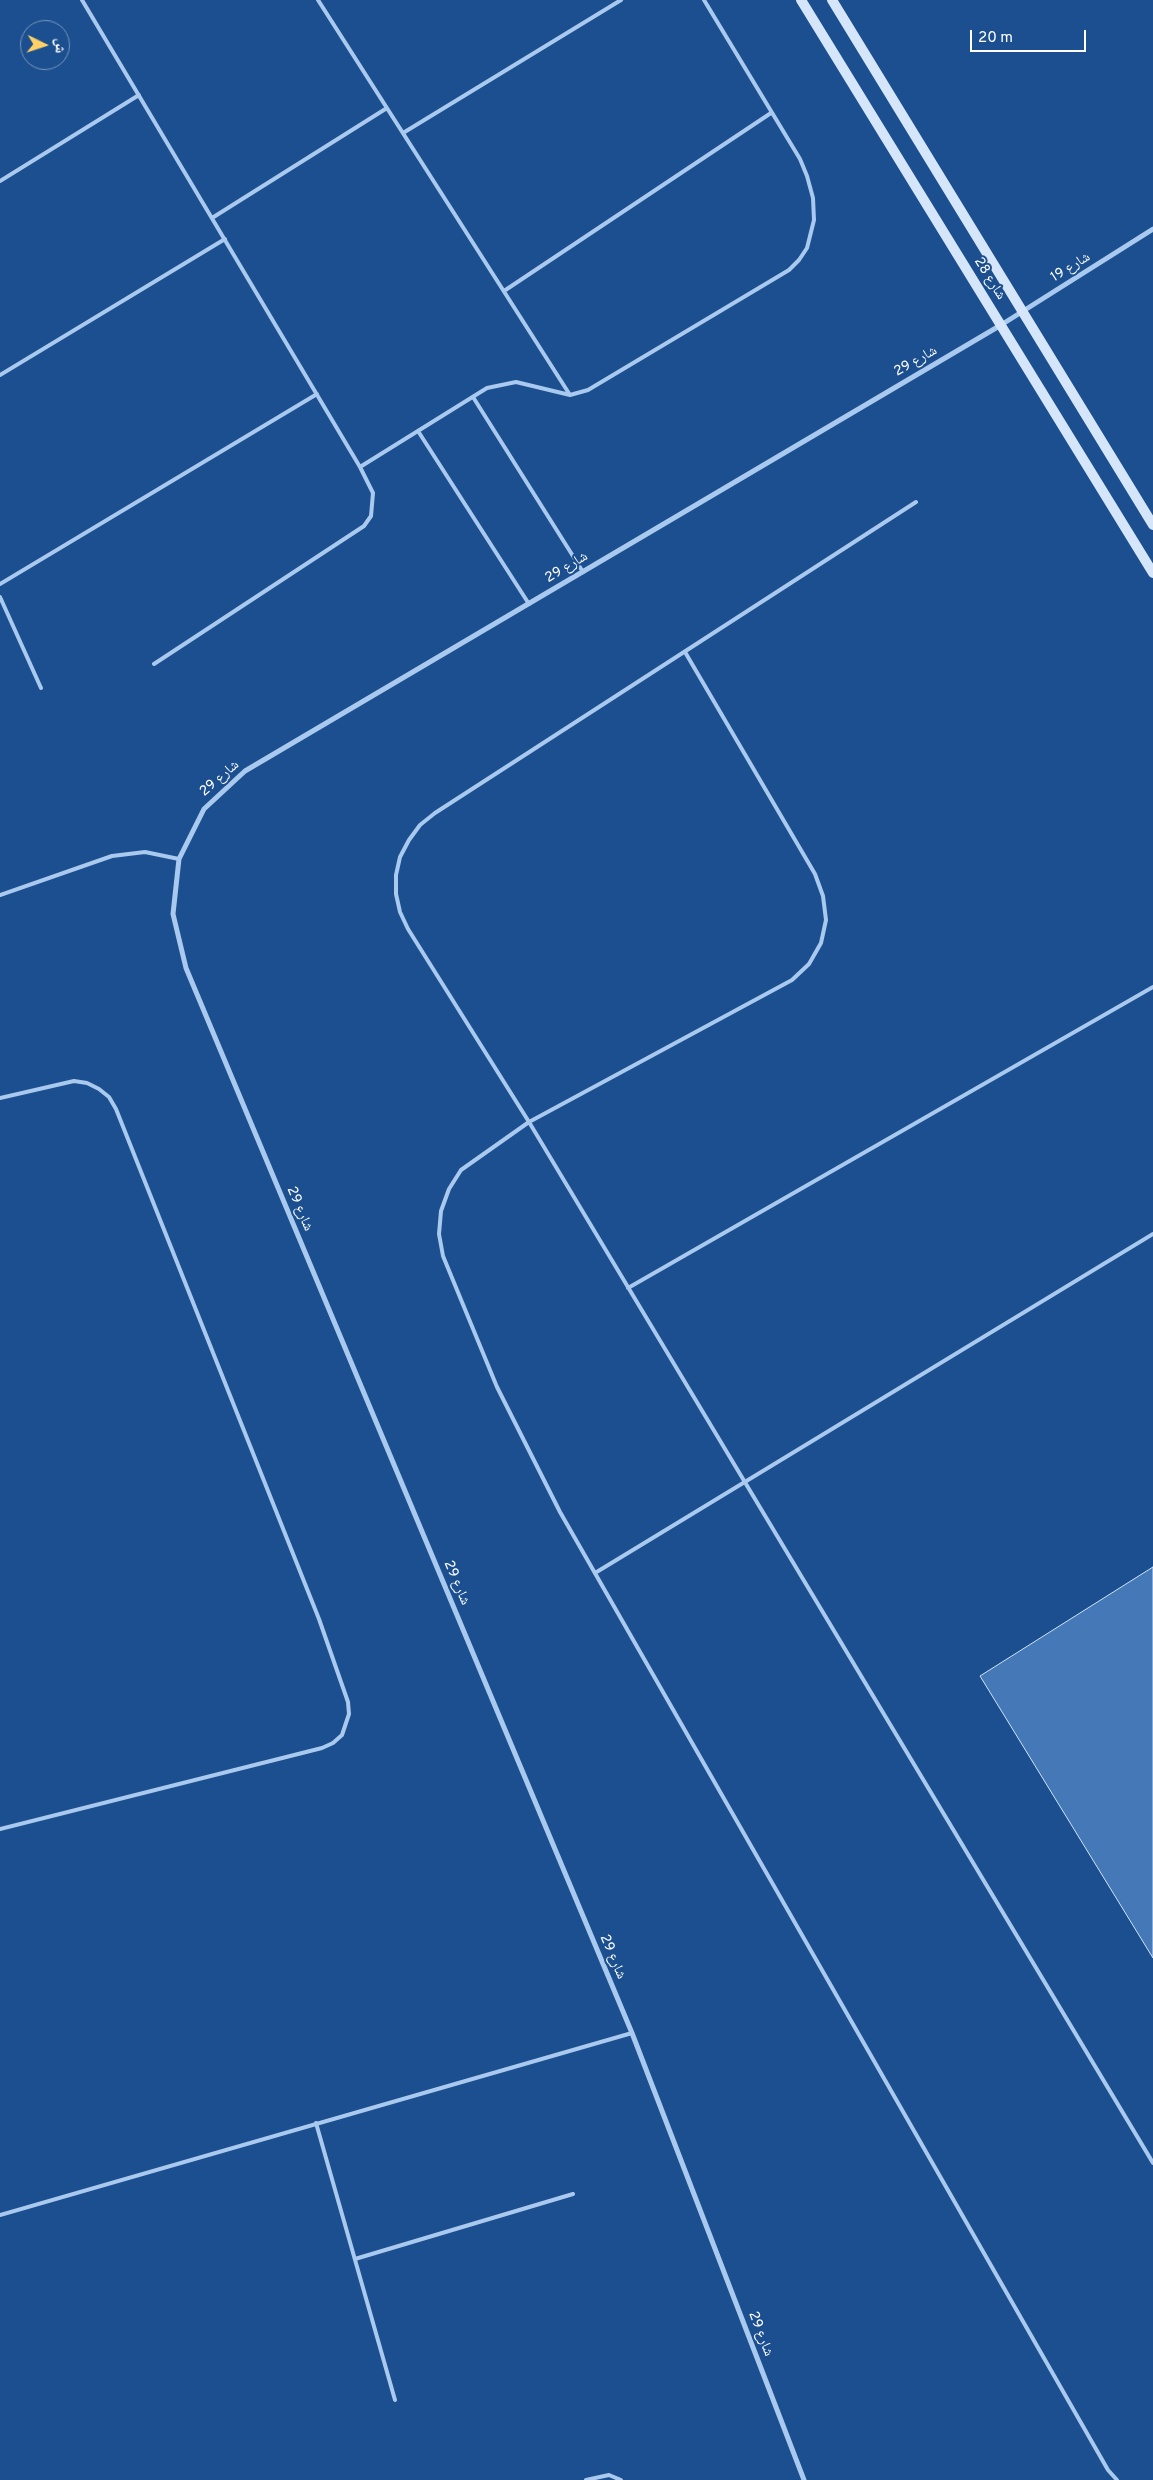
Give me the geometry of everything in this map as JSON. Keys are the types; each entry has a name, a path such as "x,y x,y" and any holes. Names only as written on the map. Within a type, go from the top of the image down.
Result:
{"street":[{"name":"شارع 28","path":"801,0 1153,573"},
{"name":"شارع 28","path":"832,0 1153,525"},
{"name":"شارع 19","path":"1001,326 1153,229"},
{"name":"شارع 29","path":"804,2480 632,2033 186,968 173,914 179,859 204,808 245,771 1001,326"}],"lane":[{"path":"82,0 317,394 373,492 371,516 364,526 154,664"},
{"path":"318,0 570,394"},
{"path":"403,133 620,0"},
{"path":"360,467 487,388 516,382 570,394 596,385 789,270 799,260 811,234 813,198 800,159 704,0"},
{"path":"0,181 139,95"},
{"path":"212,218 387,108"},
{"path":"504,291 771,112"},
{"path":"0,375 225,239"},
{"path":"0,584 317,394"},
{"path":"472,397 583,572"},
{"path":"418,431 529,604"},
{"path":"916,502 435,813 420,825 400,857 396,875 396,894 400,912 408,930 529,1122 1153,2163"},
{"path":"0,597 41,688"},
{"path":"684,652 815,874 823,896 826,920 821,943 809,964 792,980 529,1122 461,1170 449,1189 441,1211 439,1234 443,1256 497,1387 556,1505 1108,2470 1117,2480"},
{"path":"0,895 112,856 145,852 179,859"},
{"path":"628,1288 1153,987"},
{"path":"0,1098 74,1081 87,1083 99,1089 109,1097 116,1109 318,1619 348,1702 349,1714 342,1735 333,1743 322,1748 0,1829"},
{"path":"596,1573 1153,1234"},
{"path":"0,2215 632,2033"},
{"path":"316,2123 395,2400"},
{"path":"355,2259 573,2194"},
{"path":"586,2480 609,2476 621,2480"}],"building":[{"path":"1153,1567 1153,1958 980,1676"}]}
